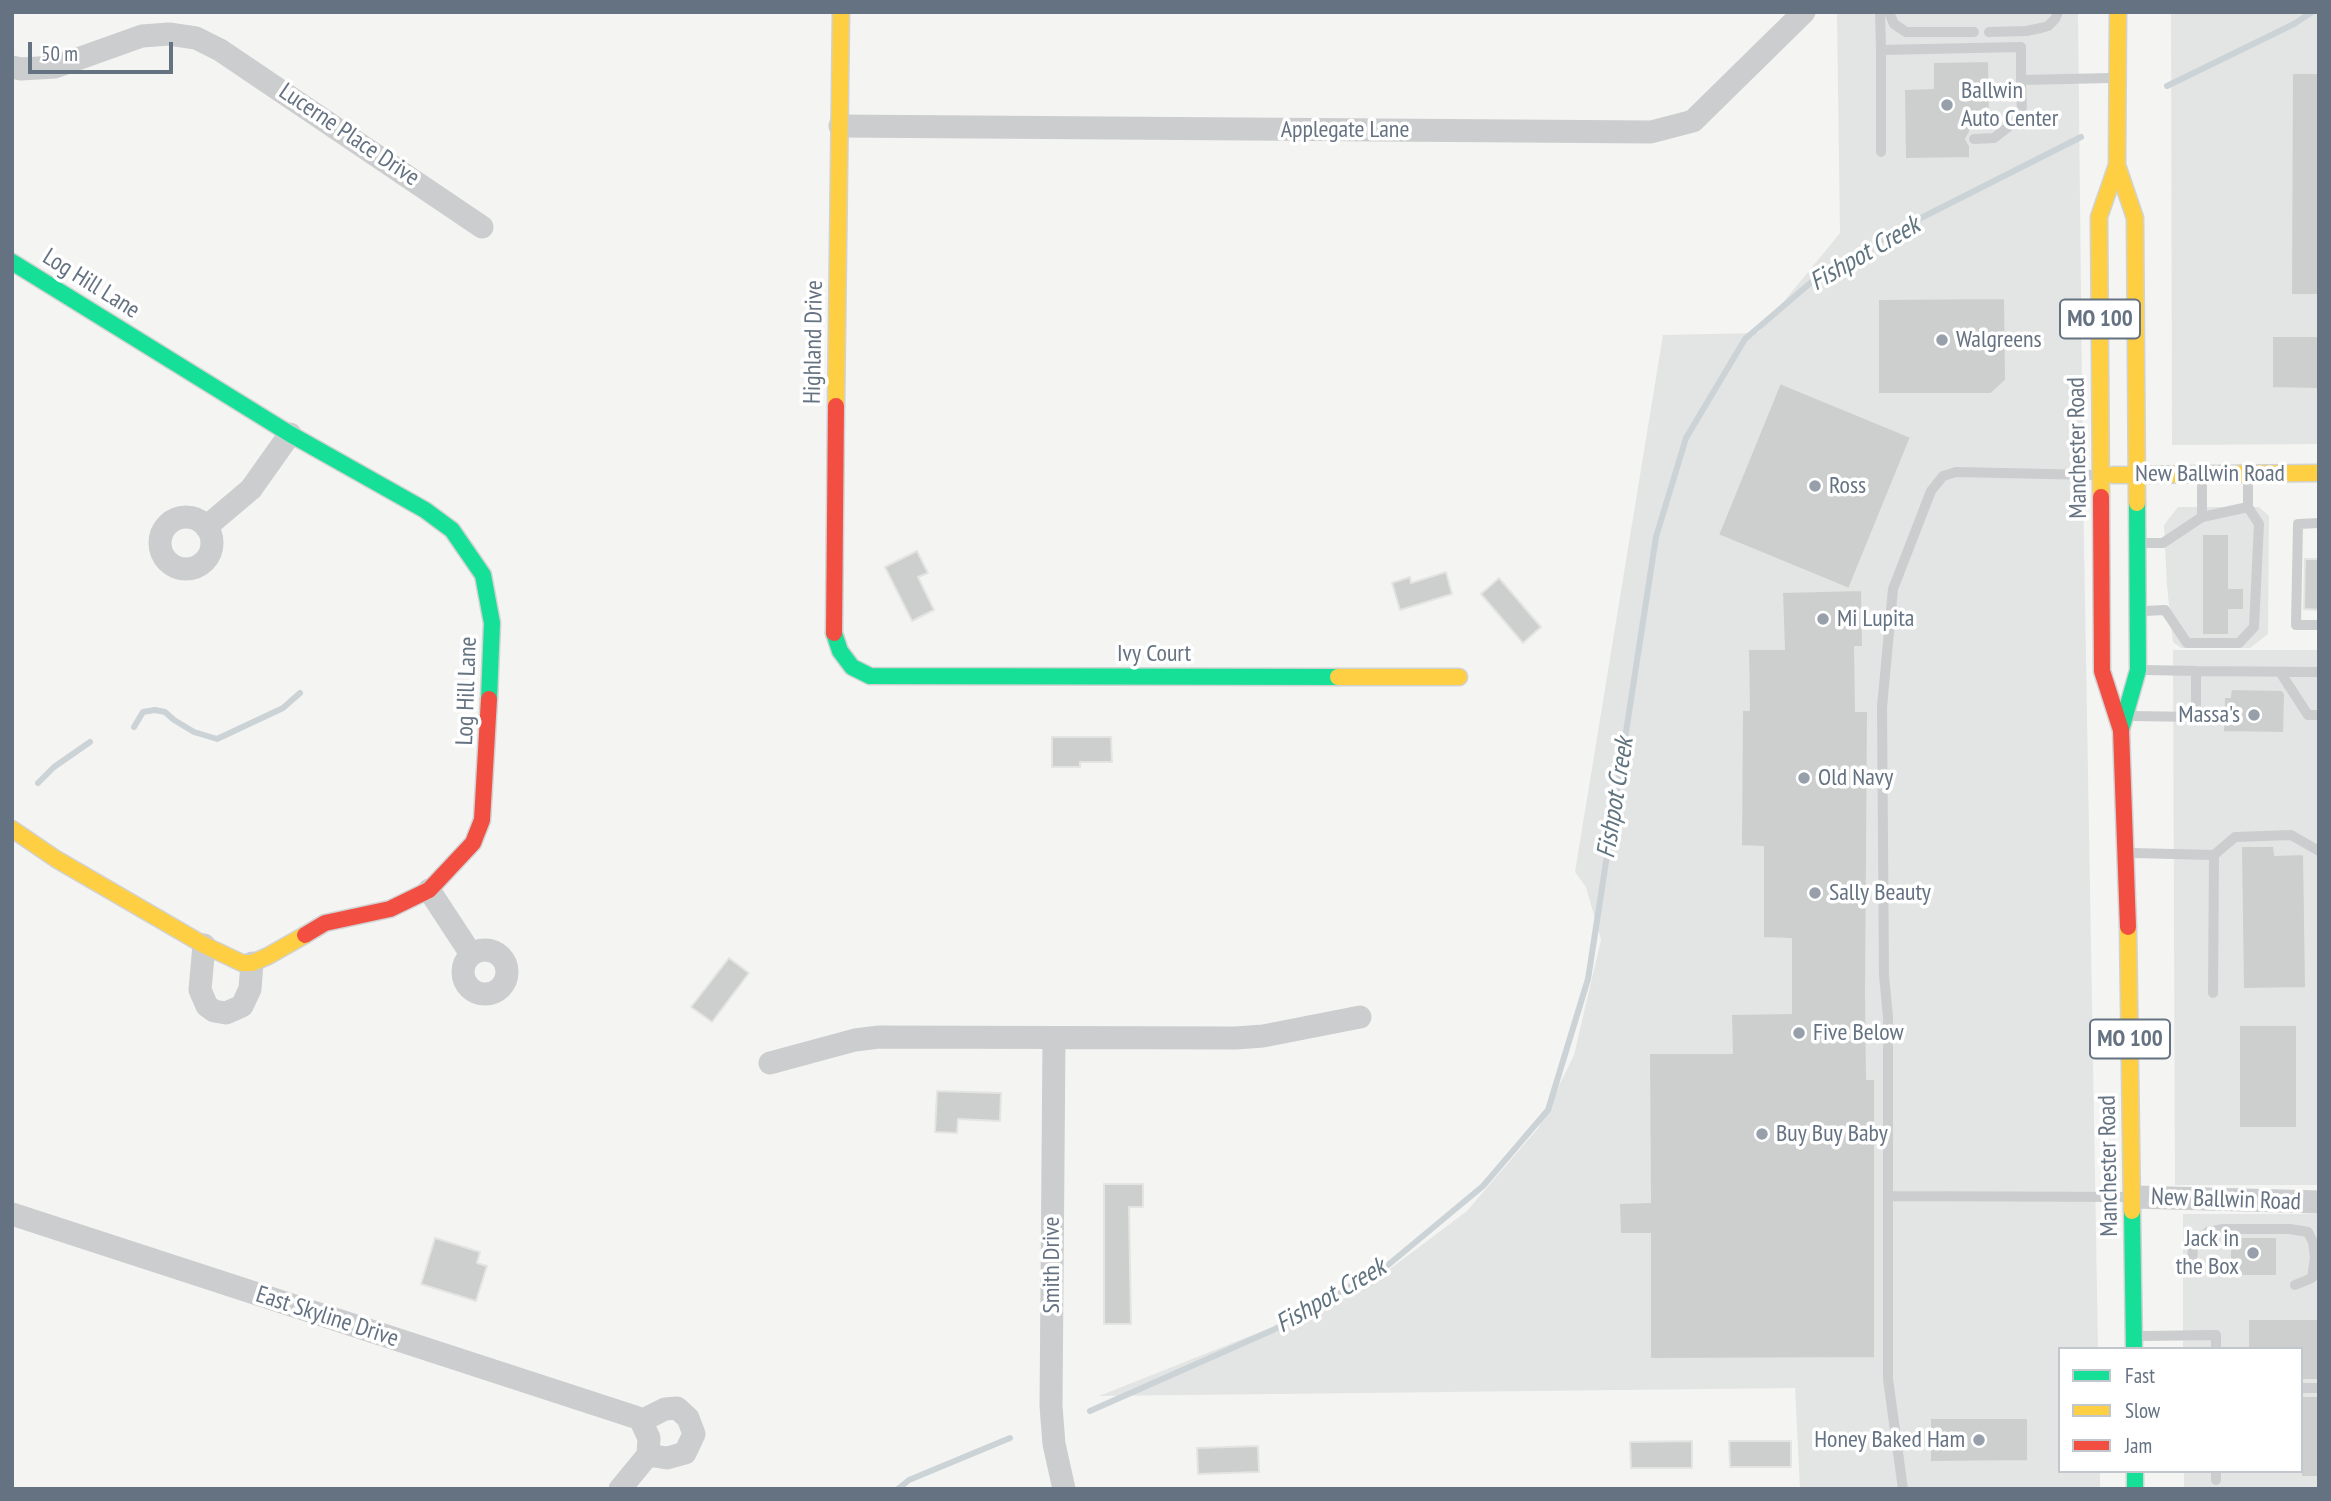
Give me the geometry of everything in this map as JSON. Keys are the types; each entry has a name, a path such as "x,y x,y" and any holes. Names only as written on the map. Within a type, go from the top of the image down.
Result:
{"main road":[{"name":"Highland Drive","path":"841,12 833,630 840,651 852,667"},
{"name":"Manchester Road","path":"2118,12 2117,165 2135,218 2138,670 2123,723 2134,1342"},
{"name":"Manchester Road","path":"2117,165 2099,216 2102,671 2123,723"},
{"name":"Log Hill Lane","path":"12,262 290,435 425,510 452,530 470,552 483,575 492,623 485,792 482,820 473,843 429,890 390,909 325,923 252,963"},
{"name":"New Ballwin Road","path":"2101,475 2319,473"},
{"name":"Ivy Court","path":"852,667 870,676 1459,677"},
{"path":"12,829 56,859 204,945 242,963 252,963"}],"street":[{"name":"Applegate Lane","path":"840,126 1651,132 1693,121 1804,12"},
{"name":"Lucerne Place Drive","path":"12,67 55,67 142,36 169,33 196,38 220,50 482,227"},
{"path":"206,527 251,489 290,435"},
{"path":"429,890 471,954"},
{"path":"204,945 200,990 207,1006 214,1011 226,1013 242,1006 250,989 252,963"},
{"path":"770,1063 855,1040 879,1037 1236,1038 1263,1036 1360,1017"},
{"name":"Smith Drive","path":"1054,1039 1051,1406 1054,1444 1064,1489"},
{"name":"New Ballwin Road","path":"2133,1197 2319,1202"},
{"name":"East Skyline Drive","path":"12,1214 641,1421"},
{"path":"620,1489 648,1455 649,1438 641,1421 665,1409 677,1408 688,1418 694,1434 685,1453 667,1458 648,1455"}],"lane":[{"path":"1880,12 1881,152"},
{"path":"1889,12 1894,24 1906,32 1973,32"},
{"path":"1989,32 2026,31 2048,26 2058,12"},
{"path":"1881,50 2021,47 2022,116 1994,138 1974,139"},
{"path":"2021,80 2117,78"},
{"path":"1903,1489 1888,1379 1888,1017 1884,975 1882,707 1893,589 1931,491 1942,477 1956,472 2101,475"},
{"path":"2138,612 2165,610 2187,643 2239,643 2254,626 2259,524 2248,507 2248,473"},
{"path":"2202,474 2202,517"},
{"path":"2136,543 2163,542 2202,517 2248,507"},
{"path":"2319,523 2298,524 2296,625 2319,625"},
{"path":"2138,670 2319,672"},
{"path":"2123,723 2196,717 2196,671"},
{"path":"2280,672 2308,715 2319,715"},
{"path":"2125,853 2214,855 2235,837 2291,835 2319,850"},
{"path":"2213,993 2214,855"},
{"path":"1888,1196 2133,1197"},
{"path":"2192,1262 2193,1248 2208,1232 2223,1229 2290,1229 2308,1232 2314,1242 2312,1278 2295,1286"},
{"path":"2134,1342 2216,1335 2216,1347"}],"shaded area":[{"path":"1837,12 2078,12 2098,1347 2058,1347 2058,1473 2100,1473 2100,1489 1800,1489 1795,1388 1099,1396 1358,1293 1467,1211 1539,1127 1574,1055 1601,940 1586,887 1575,872 1663,335 1758,333 1840,233"},
{"path":"2171,12 2319,12 2319,444 2172,445"},
{"path":"2178,507 2259,507 2269,516 2268,634 2250,648 2181,648 2173,642 2164,525"},
{"path":"2173,650 2319,650 2319,1185 2175,1185"},
{"path":"2183,1214 2319,1214 2319,1489 2184,1489 2184,1473 2303,1473 2303,1347 2183,1347"}],"building":[{"name":"Ballwin Auto Center","path":"1989,61 1990,122 1970,122 1970,132 1966,139 1970,146 1970,158 1905,159 1904,89 1933,88 1933,62"},
{"path":"2292,73 2319,73 2319,295 2291,295"},
{"name":"Walgreens","path":"2005,298 2006,380 1991,394 1878,394 1878,299"},
{"path":"2272,336 2319,336 2319,389 2272,388"},
{"name":"Ross","path":"1780,383 1911,437 1849,589 1718,535"},
{"path":"2202,534 2229,534 2229,588 2244,588 2244,610 2229,610 2229,635 2202,635"},
{"path":"917,551 928,573 918,577 934,610 912,621 885,567"},
{"path":"2305,559 2319,559 2319,610 2304,609"},
{"path":"1446,572 1452,594 1400,610 1392,583 1410,577 1411,583"},
{"path":"1499,578 1541,627 1523,643 1481,594"},
{"path":"1862,590 1863,647 1855,647 1856,711 1868,711 1866,993 1867,1079 1875,1079 1875,1358 1650,1359 1650,1234 1620,1234 1619,1203 1650,1202 1649,1053 1732,1053 1731,1014 1791,1013 1791,939 1763,938 1763,847 1741,846 1742,710 1749,710 1748,649 1784,649 1782,592"},
{"name":"Massa's","path":"2231,689 2282,690 2285,694 2284,733 2223,732 2224,697 2230,697"},
{"path":"1052,737 1111,737 1112,762 1080,762 1080,767 1052,767"},
{"path":"2241,846 2274,846 2275,855 2304,854 2306,988 2243,989"},
{"path":"729,958 749,973 712,1022 691,1007"},
{"path":"2239,1025 2297,1025 2297,1128 2239,1128"},
{"path":"937,1091 1001,1093 1000,1121 958,1119 957,1133 935,1132"},
{"path":"1104,1184 1143,1184 1143,1207 1129,1207 1131,1324 1104,1324"},
{"name":"Jack in the Box","path":"2230,1237 2277,1237 2277,1276 2230,1276"},
{"path":"435,1238 480,1252 477,1263 487,1266 476,1301 421,1284"},
{"path":"2248,1319 2319,1319 2319,1380 2303,1380 2303,1347 2248,1347"},
{"path":"2303,1396 2319,1396 2319,1477 2301,1477"},
{"name":"Honey Baked Ham","path":"1930,1418 2028,1418 2028,1461 1930,1462"},
{"path":"1692,1441 1692,1468 1631,1468 1630,1442"},
{"path":"1729,1441 1791,1441 1791,1467 1730,1467"},
{"path":"1258,1446 1259,1472 1198,1474 1197,1448"}],"waterway":[{"name":"Fishpot Creek","path":"2167,86 2294,24 2312,12"},
{"name":"Fishpot Creek","path":"1090,1411 1273,1330 1388,1265 1483,1186 1548,1110 1588,979 1656,537 1686,438 1745,339 1822,273 1921,218 2081,137"},
{"path":"134,727 143,712 155,710 165,712 194,732 217,739 283,708 300,693"},
{"path":"38,783 54,767 90,742"},
{"name":"Fishpot Creek","path":"898,1489 909,1480 1010,1438"}],"traffic: fast":[{"path":"12,262 290,434 425,510 452,530 483,575 492,623 489,699"},
{"path":"2121,730 2138,670 2137,503"},
{"path":"834,633 840,651 852,667 870,676 1338,677"},
{"path":"2132,1211 2134,1347"},
{"path":"2135,1473 2135,1489"}],"traffic: slow":[{"path":"836,406 841,12"},
{"path":"2101,497 2099,217 2117,165 2118,12"},
{"path":"2117,165 2135,218 2137,503"},
{"path":"2113,475 2319,473"},
{"path":"1338,677 1459,677"},
{"path":"12,829 56,859 204,945 242,963 252,963 268,956 305,935"},
{"path":"2128,927 2132,1211"}],"traffic: jam":[{"path":"834,633 836,406"},
{"path":"2101,497 2102,671 2121,730 2128,927"},
{"path":"305,935 325,923 390,909 429,890 473,843 482,820 489,699"}],"place":[{"name":"Ballwin Auto Center","path":"1947,105"},
{"name":"Walgreens","path":"1942,340"},
{"name":"Ross","path":"1815,486"},
{"name":"Mi Lupita","path":"1823,619"},
{"name":"Massa's","path":"2254,715"},
{"name":"Old Navy","path":"1804,778"},
{"name":"Sally Beauty","path":"1815,893"},
{"name":"Five Below","path":"1799,1033"},
{"name":"Buy Buy Baby","path":"1762,1134"},
{"name":"Jack in the Box","path":"2253,1253"},
{"name":"Honey Baked Ham","path":"1979,1440"}]}
